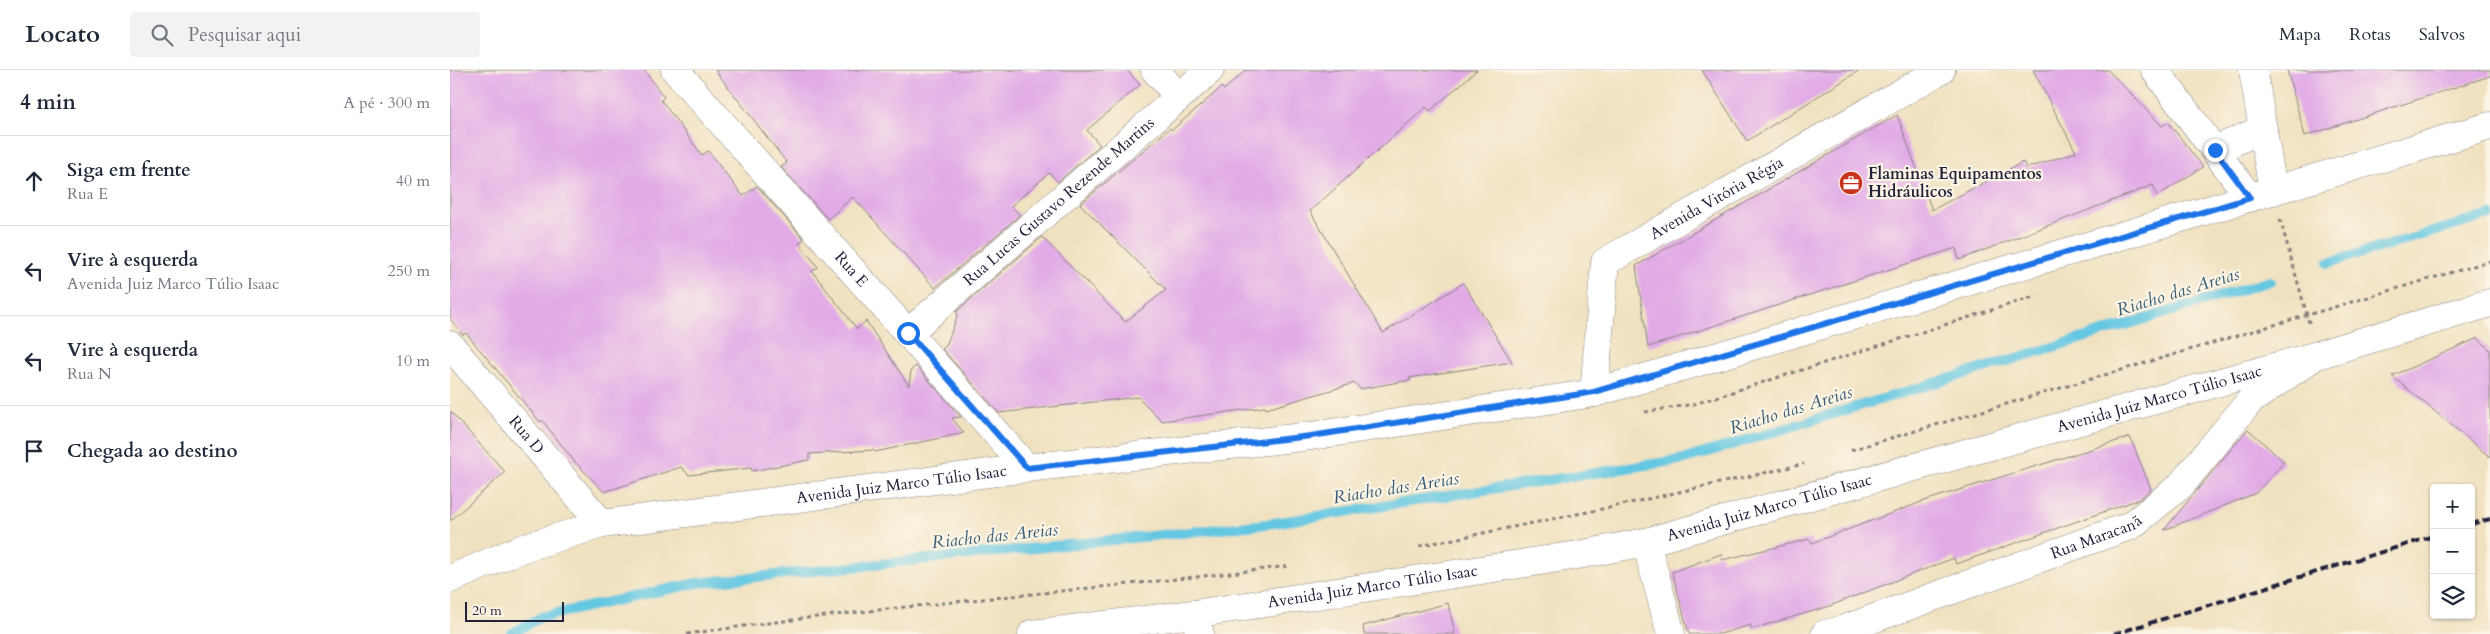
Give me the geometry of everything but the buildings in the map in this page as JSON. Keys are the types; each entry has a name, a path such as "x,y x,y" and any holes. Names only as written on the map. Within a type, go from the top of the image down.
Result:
{"main road":[{"name":"Rua E","path":"675,70 1027,468"},
{"path":"1155,70 1179,97"},
{"name":"Rua Lucas Gustavo Rezende Martins","path":"908,333 1210,70"},
{"name":"Avenida Vitória Régia","path":"1594,392 1605,262 1942,70"},
{"path":"2155,70 2215,150 2261,194"},
{"path":"2254,70 2263,129 2261,194"},
{"name":"Avenida Juiz Marco Túlio Isaac","path":"450,579 523,548 602,524 1027,468 1311,436 1594,392 2490,126"},
{"path":"2215,150 2263,129"},
{"name":"Avenida Juiz Marco Túlio Isaac","path":"1032,634 1197,624 1646,542 2314,356 2490,303"},
{"name":"Rua D","path":"450,345 602,524"},
{"name":"Rua Maracanã","path":"1825,634 1842,630 2132,525 2180,486 2250,401 2314,356"},
{"path":"1646,542 1670,634"}],"path":[{"path":"2261,194 2308,316 2314,356"},
{"path":"1850,450 2490,261"},
{"path":"1418,546 1612,507 1812,462"},
{"path":"686,634 897,607 1182,579 1290,566"}],"waterway":[{"name":"Riacho das Areias","path":"2328,263 2490,215"},
{"name":"Riacho das Areias","path":"511,634 541,617 697,583 1267,524 1685,459 2270,281"}],"railway":[{"path":"2475,523 2490,519"},
{"path":"2114,634 2430,537"}],"place":[{"name":"Flaminas Equipamentos Hidráulicos","path":"1851,183"}],"route":[{"path":"908,333 1027,468 1311,436 1594,392 2250,198 2215,150"}]}
